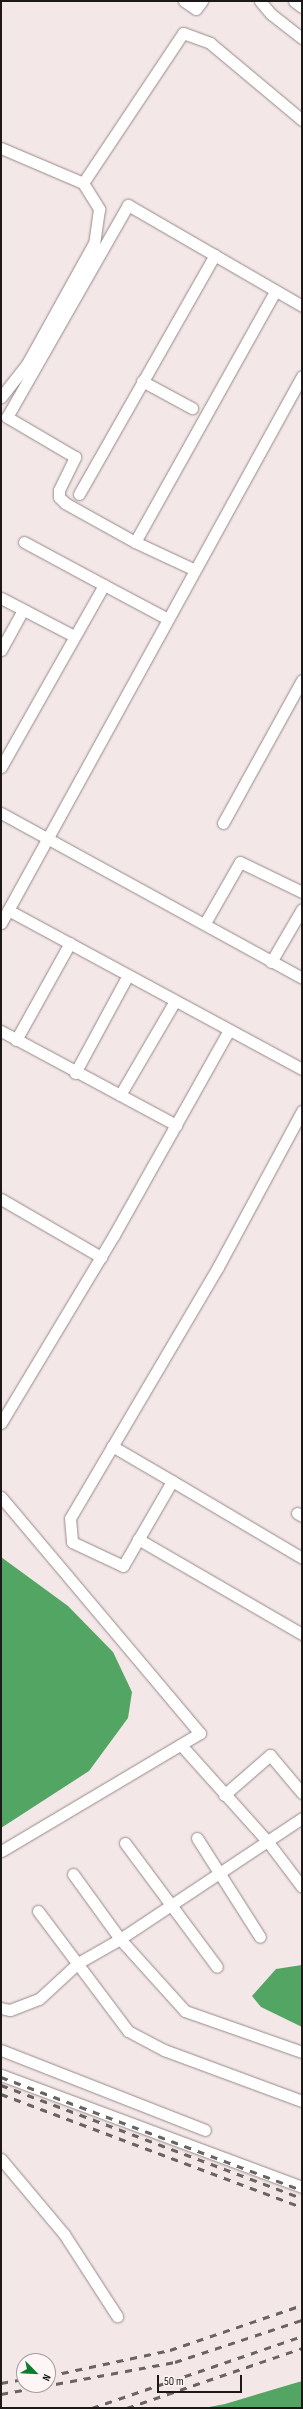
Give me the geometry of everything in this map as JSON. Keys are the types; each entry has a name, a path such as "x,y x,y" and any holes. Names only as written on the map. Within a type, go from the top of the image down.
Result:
{"street":[{"path":"184,1 196,9 202,1"},
{"path":"260,1 271,14 302,38"},
{"path":"294,1 302,7"},
{"path":"83,183 183,33 210,43 302,120"},
{"path":"1,148 83,183 99,209 94,243 27,364 1,397"},
{"path":"193,569 135,542 65,503 59,497 59,490 75,457 7,417 128,205 302,306"},
{"path":"79,494 215,255"},
{"path":"135,542 276,291"},
{"path":"1,923 48,841 166,618 302,376"},
{"path":"142,381 192,408"},
{"path":"24,542 166,618"},
{"path":"1,767 104,585"},
{"path":"1,598 74,636"},
{"path":"1,650 23,610"},
{"path":"223,822 302,680"},
{"path":"1,813 48,841 205,924 302,978"},
{"path":"205,924 240,862 302,892"},
{"path":"271,962 302,909"},
{"path":"8,910 70,943 127,977 302,1069"},
{"path":"16,1040 70,943"},
{"path":"75,1073 127,977"},
{"path":"120,1096 175,1001"},
{"path":"1,1423 101,1257 229,1030"},
{"path":"1,1031 75,1073 176,1125"},
{"path":"172,1481 123,1566 72,1542 70,1518 218,1267 302,1111"},
{"path":"1,1199 101,1257"},
{"path":"112,1446 302,1558"},
{"path":"1,1498 200,1733 183,1748 1,1851"},
{"path":"138,1539 302,1634"},
{"path":"183,1748 212,1783 268,1842 302,1888"},
{"path":"224,1795 270,1755 302,1793"},
{"path":"1,2008 15,2008 39,1999 78,1963 120,1939 302,1818"},
{"path":"197,1838 260,1937"},
{"path":"124,1843 217,1967"},
{"path":"73,1874 120,1939 185,2011 302,2052"},
{"path":"38,1911 128,2031 164,2050 302,2101"},
{"path":"1,2050 205,2130"},
{"path":"1,2075 302,2187"},
{"path":"1,2159 64,2234 117,2316"}],"shaded area":[{"path":"1,1557 68,1606 113,1652 132,1692 128,1718 89,1771 1,1828"},
{"path":"302,1965 302,2027 261,2007 252,1996 276,1969"},
{"path":"302,2381 302,2408 204,2408 225,2404"}],"railway":[{"path":"1,2077 302,2190"},
{"path":"1,2085 302,2198"},
{"path":"1,2094 302,2207"},
{"path":"56,2374 170,2350 302,2305"},
{"path":"1,2394 175,2362 302,2320"},
{"path":"92,2408 302,2336"},
{"path":"127,2408 302,2348"},
{"path":"1,2383 16,2380"}]}
